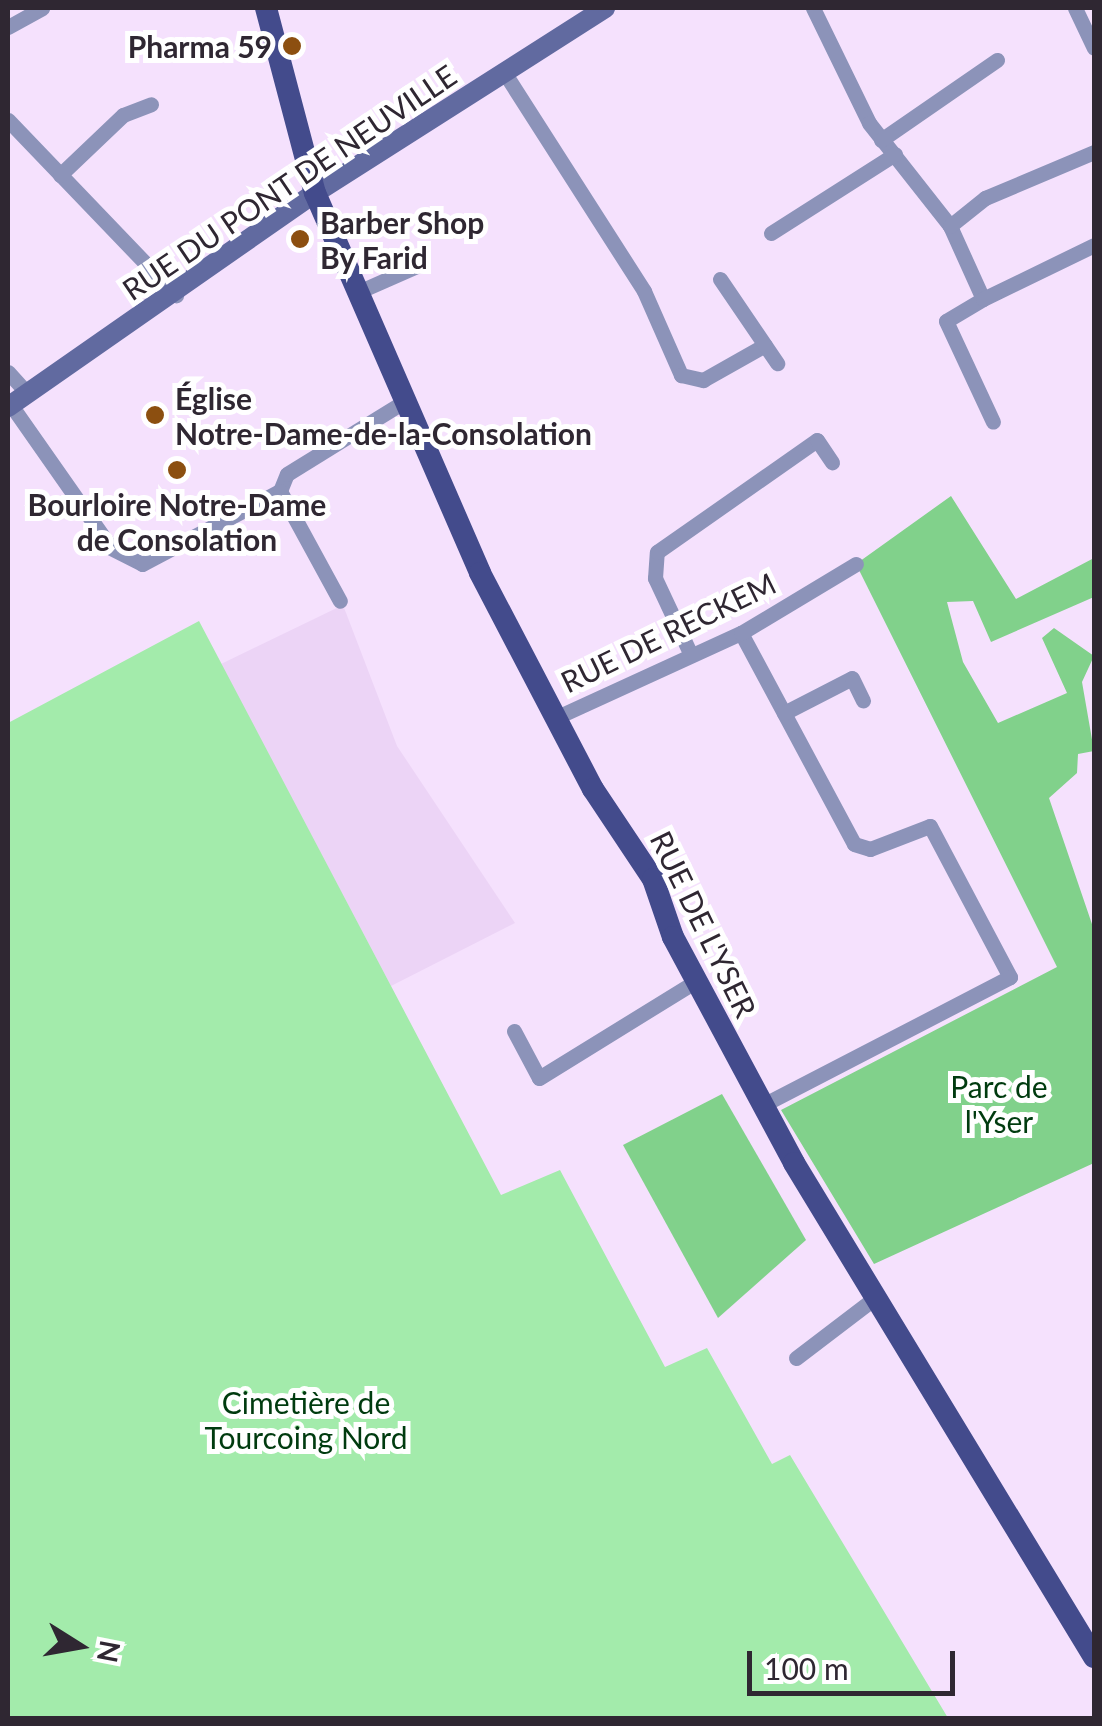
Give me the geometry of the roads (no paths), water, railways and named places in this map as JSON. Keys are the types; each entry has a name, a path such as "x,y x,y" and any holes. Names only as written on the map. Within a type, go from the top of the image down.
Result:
{"main road":[{"name":"RUE DE L'YSER","path":"266,8 314,193 404,400 555,718 653,879 696,981 763,1105 1094,1656"},
{"name":"RUE DU PONT DE NEUVILLE","path":"16,402 176,295 314,193 605,8"}],"street":[{"path":"8,27 42,8"},
{"path":"814,8 881,140 950,226 983,299"},
{"path":"1075,8 1094,48"},
{"path":"881,140 997,60"},
{"path":"504,72 640,284 682,375 710,378 765,346"},
{"path":"60,175 123,115 150,104"},
{"path":"8,120 176,295"},
{"path":"950,226 985,198 1094,152"},
{"path":"771,233 895,154"},
{"path":"994,422 946,321 1094,244"},
{"path":"358,292 418,266"},
{"path":"720,280 777,363"},
{"path":"8,372 16,402 107,544 135,563 280,491 288,474 404,400"},
{"path":"692,654 655,578 657,552 817,440 832,462"},
{"path":"280,491 340,601"},
{"name":"RUE DE RECKEM","path":"555,718 741,633 856,564"},
{"path":"741,633 857,847 930,826 1010,976 763,1105"},
{"path":"784,713 852,678 863,700"},
{"path":"514,1031 539,1078 696,981"},
{"path":"796,1358 876,1298"}],"place":[{"name":"Pharma 59","path":"292,46"},
{"name":"Barber Shop By Farid","path":"300,239"},
{"name":"Église Notre-Dame-de-la-Consolation","path":"155,415"},
{"name":"Bourloire Notre-Dame de Consolation","path":"177,470"}],"park label":[{"name":"Parc de l'Yser","path":"999,1103"},
{"name":"Cimetière de Tourcoing Nord","path":"306,1419"}]}
